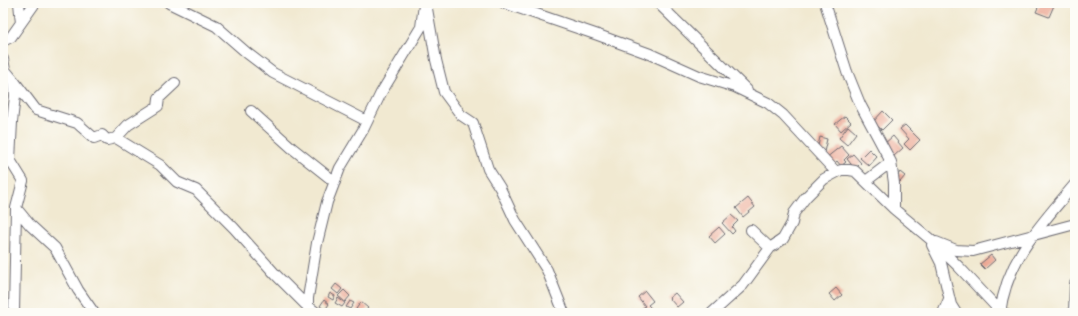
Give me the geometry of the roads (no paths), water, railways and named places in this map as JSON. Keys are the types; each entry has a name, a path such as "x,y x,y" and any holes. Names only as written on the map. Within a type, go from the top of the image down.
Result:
{"street":[{"path":"19,3 21,23"},
{"path":"3,40 10,37 36,3"},
{"path":"169,3 216,26 273,73 367,121"},
{"path":"308,309 308,298 317,243 327,202 340,168 381,93 420,27 425,3"},
{"path":"425,3 444,92 461,115 473,123 488,169 500,188 515,220 547,270 564,313"},
{"path":"504,3 650,54 699,76 735,87 768,103 783,115 836,172"},
{"path":"658,3 746,88 751,95"},
{"path":"825,3 838,44 858,97 891,162 894,183 894,209"},
{"path":"3,59 5,70 36,110 77,123 94,138 102,135 107,140 116,138 128,125 158,106 159,98 175,83"},
{"path":"14,81 15,96 10,160 23,181 16,208 14,313"},
{"path":"251,111 292,148 335,182"},
{"path":"116,138 160,166 177,182 196,190 234,228 308,309 317,313"},
{"path":"866,181 891,162"},
{"path":"712,313 743,285 770,248 783,239 792,223 794,213 806,197 824,179 836,172 848,170 855,171 894,209 930,239 959,267 1002,313"},
{"path":"1002,313 1004,290 1015,263 1032,236 1075,184"},
{"path":"16,208 30,225 55,248 78,290 94,313"},
{"path":"930,239 956,250 973,251 1075,224"},
{"path":"751,230 770,248"},
{"path":"930,239 940,263 950,304 956,313"},
{"path":"1074,313 1075,284"},
{"path":"943,313 949,299"}]}
